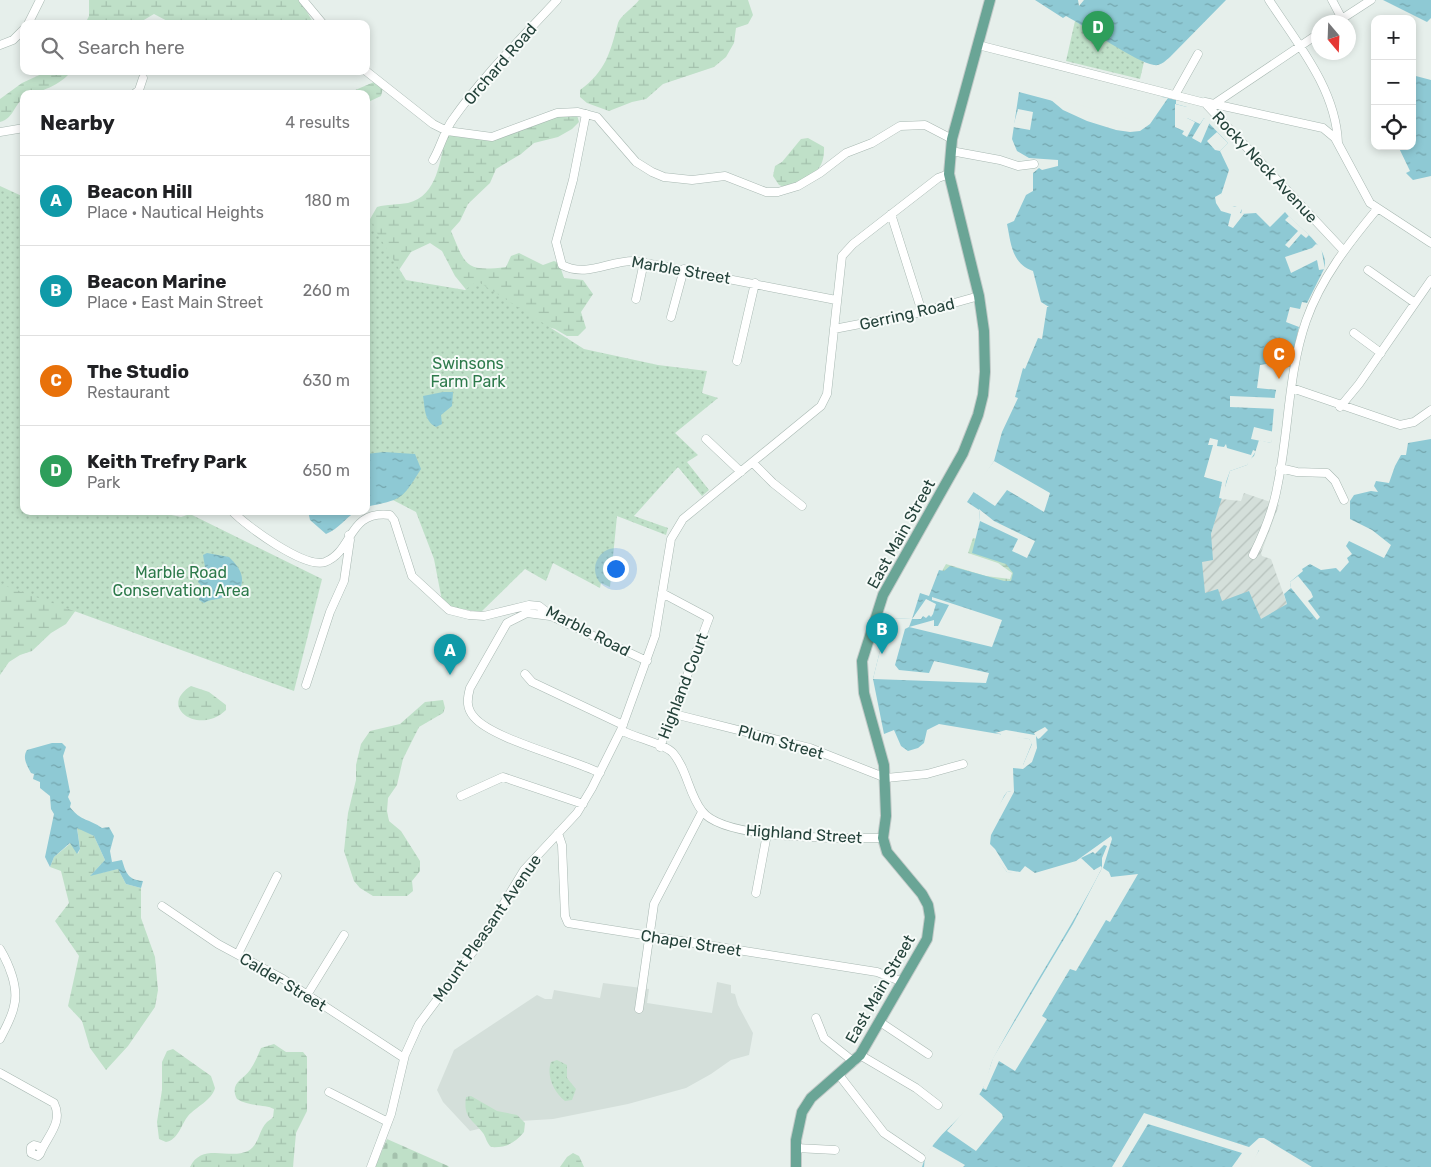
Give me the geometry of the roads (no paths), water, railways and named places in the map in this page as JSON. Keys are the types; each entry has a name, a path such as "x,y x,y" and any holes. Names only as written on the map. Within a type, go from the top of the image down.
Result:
{"main road":[{"name":"East Main Street","path":"796,1167 796,1148 802,1112 811,1098 857,1058 927,940 930,917 922,894 887,852 883,838 886,816 886,778 864,694 862,661 883,595 963,453 978,415 985,372 984,331 979,296 949,174 952,140 990,0"}],"street":[{"path":"30,20 40,0"},
{"path":"303,0 320,20"},
{"name":"Orchard Road","path":"433,160 451,121 474,89 557,0"},
{"path":"1269,0 1323,85 1338,131 1338,143"},
{"path":"1332,0 1337,15"},
{"path":"1348,15 1371,0"},
{"path":"0,45 12,40 20,33"},
{"path":"1214,104 1311,38"},
{"name":"Rocky Neck Avenue","path":"978,46 1199,101 1211,109 1343,250"},
{"path":"1175,95 1198,54"},
{"path":"370,74 433,124 447,131 492,137 564,111 586,114 597,117 636,162 652,172 664,177 692,180 724,176 766,192 778,192 798,186 820,174 846,153 872,144 900,126 925,125 952,140"},
{"path":"139,90 143,78"},
{"path":"1199,101 1323,128 1338,143 1365,196 1377,209 1431,243"},
{"name":"Marble Street","path":"586,114 573,180 556,242 562,265 578,270 590,270 616,261 644,262 836,300"},
{"path":"0,132 20,129"},
{"path":"951,151 1000,160 1018,166 1034,164"},
{"name":"Mount Pleasant Avenue","path":"372,1167 388,1122 404,1058 419,1024 483,938 524,870 583,804 622,728 656,636 671,538 675,530 683,520 825,400 842,256 853,244 891,214 938,178 949,174"},
{"path":"1253,555 1274,500 1298,348 1306,322 1314,301 1343,250 1377,209"},
{"path":"891,214 922,312"},
{"path":"636,299 644,262"},
{"path":"671,317 684,269"},
{"path":"1368,270 1415,303"},
{"path":"1340,407 1431,280"},
{"path":"737,361 755,283"},
{"name":"Gerring Road","path":"834,329 922,312 979,296"},
{"path":"1354,333 1381,352"},
{"path":"1292,388 1340,407 1400,425 1414,422 1431,410"},
{"path":"706,439 741,472"},
{"path":"752,463 772,483 802,506"},
{"path":"1280,468 1297,472 1327,474 1335,481 1344,500"},
{"name":"Marble Road","path":"238,515 294,556 308,562 320,563 332,557 356,525 366,518 383,514 390,515 394,520 412,576 449,610 469,615 484,616 529,605 539,606 553,617 647,661"},
{"path":"306,685 330,612 344,581 350,540 349,535"},
{"name":"Highland Court","path":"660,747 709,618 662,592"},
{"path":"553,617 527,613 507,623 470,688 467,698 468,708 479,722 510,740 555,754 600,773"},
{"path":"525,674 532,682 674,754 702,812 658,892 654,904 651,937 639,1009"},
{"name":"Plum Street","path":"674,714 810,748 886,778"},
{"path":"886,778 927,774 963,764"},
{"path":"461,796 503,777 583,804"},
{"name":"Highland Street","path":"702,812 718,823 733,828 767,834 883,838"},
{"name":"Chapel Street","path":"558,833 562,845 565,916 568,923 877,972 903,982"},
{"path":"756,893 767,834"},
{"path":"238,954 277,876"},
{"name":"Calder Street","path":"162,906 218,944 306,995 404,1058"},
{"path":"306,995 344,935"},
{"path":"0,949 9,966 15,1002 0,1039"},
{"path":"816,1018 824,1038 857,1058 916,1088 938,1105"},
{"path":"880,1022 928,1054"},
{"path":"0,1073 54,1103 57,1115 54,1128 49,1140 41,1147"},
{"path":"839,1075 884,1133 921,1158"},
{"path":"329,1092 388,1122"},
{"path":"796,1148 835,1150"}],"water":[{"path":"1035,0 1078,0 1079,6 1084,0 1226,0 1170,57 1159,65 1154,65 1135,57 1066,16 1063,18"},
{"path":"1383,0 1431,0 1431,18 1427,22"},
{"path":"1416,76 1431,80 1431,176 1413,180 1406,173 1410,171 1400,150 1416,150"},
{"path":"1019,92 1136,123 1163,97 1176,100 1176,104 1187,107 1187,118 1200,124 1204,118 1228,143 1220,151 1229,170 1221,195 1217,197 1226,209 1234,206 1242,209 1241,214 1256,213 1270,227 1285,212 1312,238 1323,253 1324,269 1307,303 1302,302 1300,309 1290,307 1286,322 1299,327 1290,367 1281,367 1275,395 1271,443 1259,440 1254,456 1247,465 1230,471 1211,534 1213,560 1202,562 1205,593 1218,589 1222,601 1249,591 1261,619 1287,604 1284,594 1291,588 1290,582 1303,571 1302,569 1310,564 1321,570 1336,568 1340,572 1349,562 1347,558 1352,554 1346,546 1349,541 1384,558 1391,545 1372,530 1350,519 1350,501 1354,495 1371,491 1378,492 1374,486 1376,481 1389,483 1401,455 1406,455 1408,443 1431,439 1431,1167 1295,1167 1261,1147 1249,1167 922,1167 934,1144 969,1107 986,1083 994,1057 1102,868 1101,866 1094,870 1081,858 1077,863 1035,874 1026,870 1021,873 1007,872 988,846 990,826 1004,796 1007,792 1011,791 1011,765 1023,765 1032,743 1029,739 939,724 927,730 924,743 918,748 908,751 901,746 894,730 884,734 873,679 888,618 912,619 920,593 929,596 939,570 944,571 950,566 1004,581 1011,581 1013,573 1006,564 972,553 980,521 979,510 967,502 994,461 1002,432 1018,398 1015,397 1023,368 1025,369 1038,338 1042,339 1047,307 1049,307 1041,302 1033,271 1021,264 1017,258 1011,246 1007,224 1014,221 1026,195 1033,191 1033,173 1039,168 1042,170 1058,166 1058,160 1029,158 1017,151 1012,139"},
{"path":"453,392 452,406 441,415 442,424 436,427 427,418 423,396"},
{"path":"384,452 415,454 421,469 400,497 370,506 370,454"},
{"path":"309,515 352,515 326,534 310,520"},
{"path":"207,553 229,557 240,570 242,582 241,586 223,597 204,603 199,600 200,593 204,588 198,582 205,567 203,555"},
{"path":"52,743 62,743 66,747 63,756 70,792 68,797 71,803 70,807 81,817 102,828 109,827 114,836 110,851 112,862 122,860 128,875 143,881 141,888 126,884 118,869 90,876 105,860 94,836 77,828 80,849 77,854 70,843 54,857 50,867 45,857 54,814 51,809 50,796 40,788 40,782 33,779 34,774 31,773 28,767 25,756 27,750"}],"place":[{"name":"Keith Trefry Park","path":"1098,52"},
{"name":"The Studio","path":"1279,379"},
{"name":"Beacon Marine","path":"882,654"},
{"name":"Beacon Hill","path":"450,675"}],"park label":[{"name":"Swinsons Farm Park","path":"468,372"},
{"name":"Marble Road Conservation Area","path":"181,581"}]}
